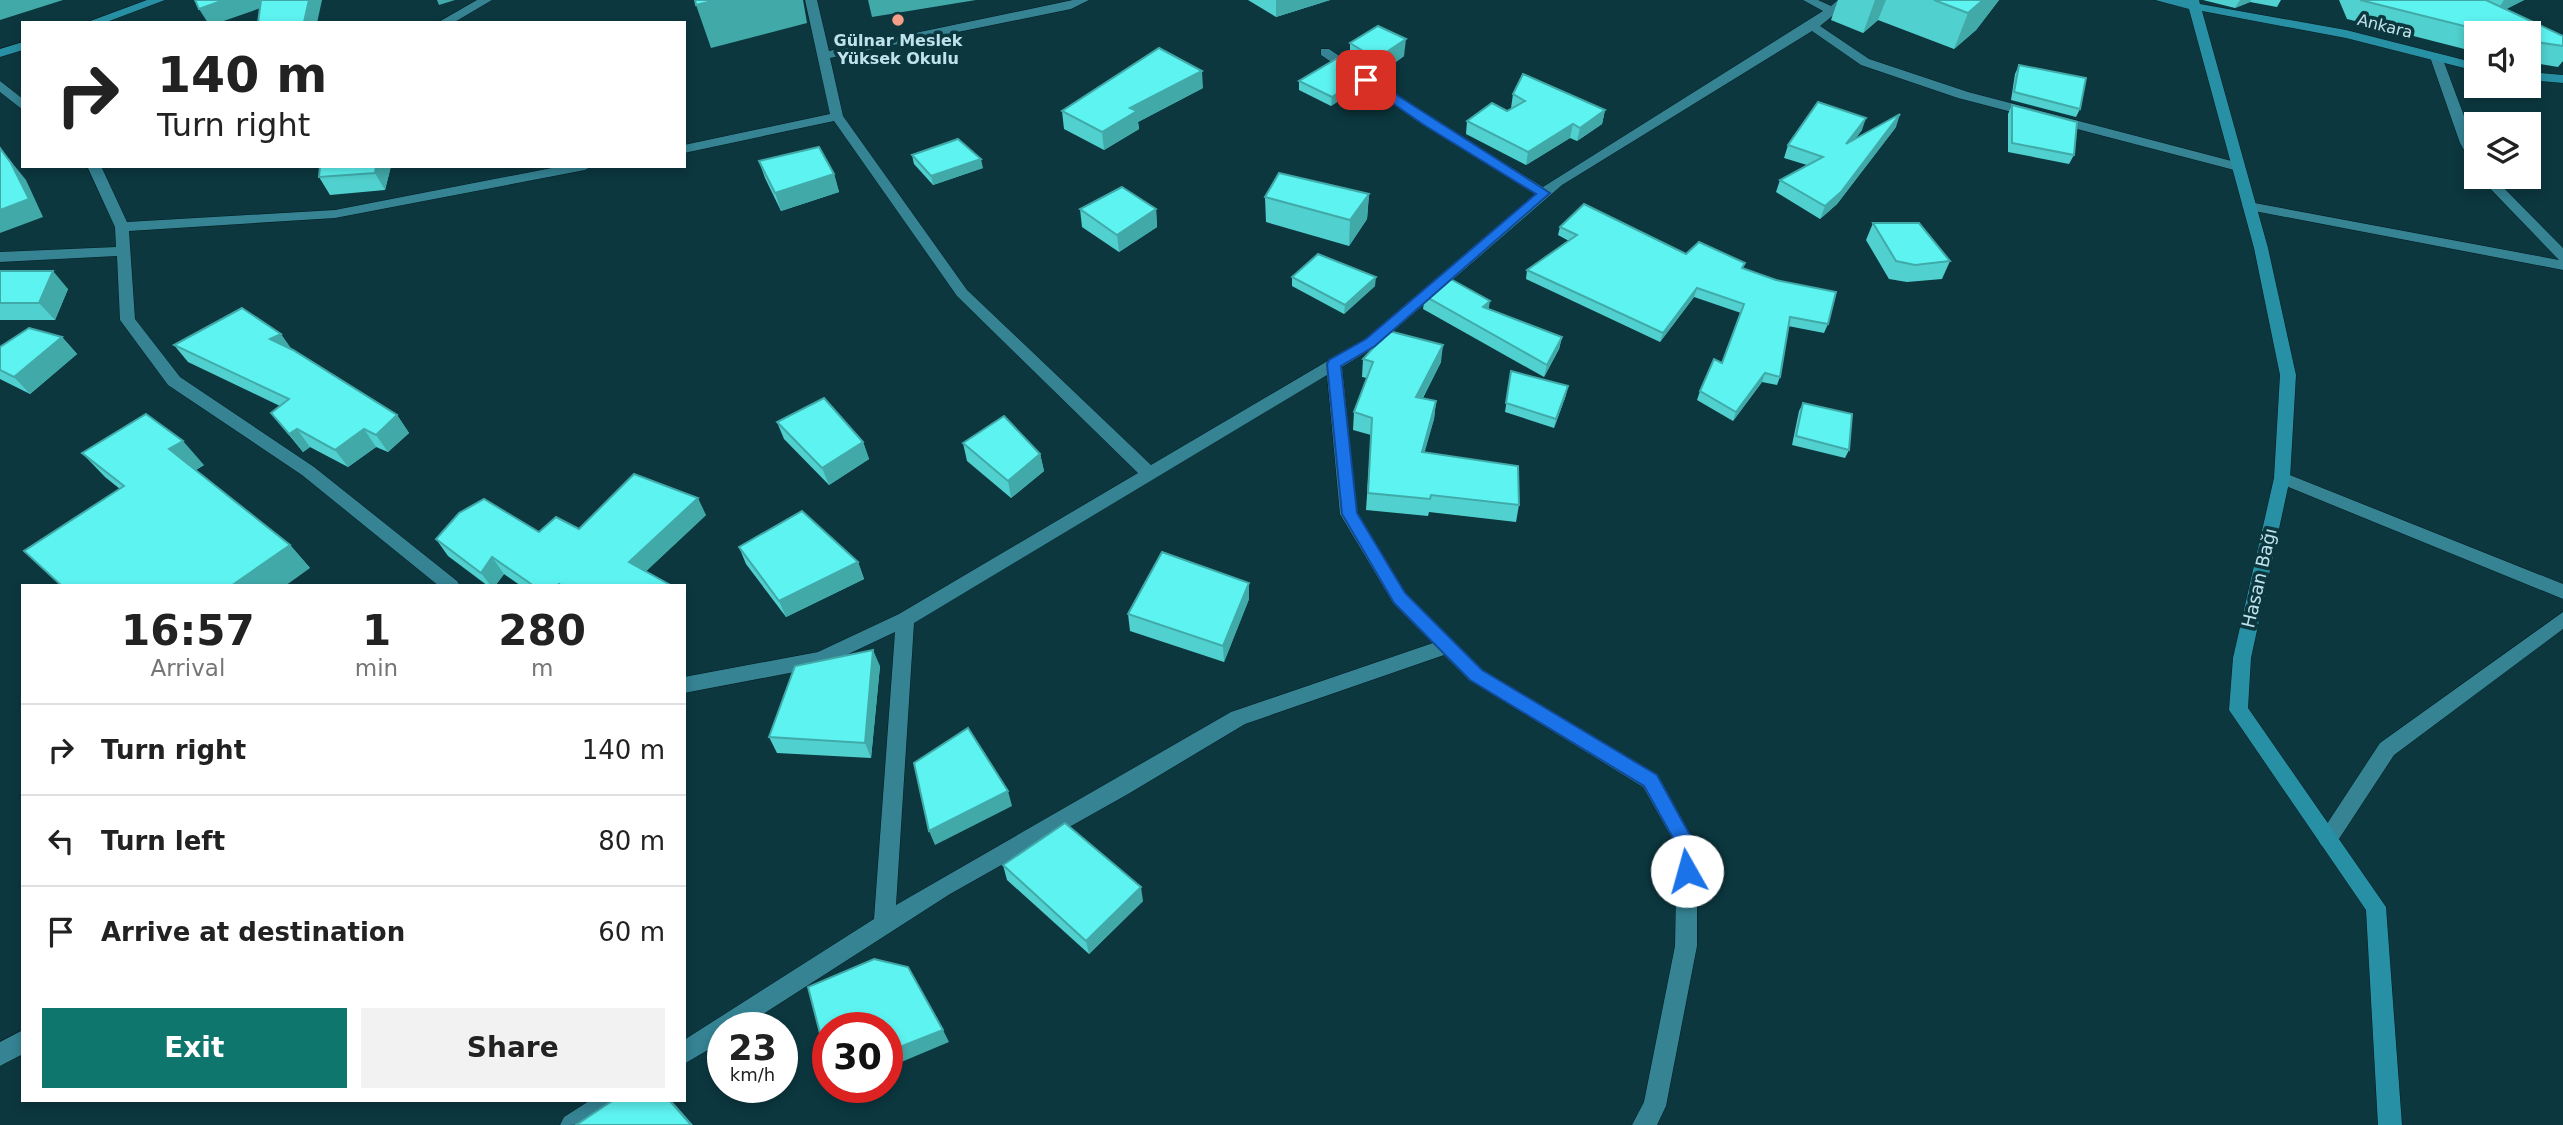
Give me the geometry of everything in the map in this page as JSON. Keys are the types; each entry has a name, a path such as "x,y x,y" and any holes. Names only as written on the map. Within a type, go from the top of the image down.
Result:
{"street":[{"path":"97,21 159,0"},
{"path":"447,21 486,0"},
{"path":"811,0 821,56 837,116 962,293 1149,473"},
{"path":"821,56 1071,5 1083,0"},
{"path":"1809,0 1832,11"},
{"path":"686,685 821,660 905,619 1370,343 1557,182 1812,26 1846,0"},
{"name":"Ankara","path":"2161,0 2193,3 2346,34 2464,64"},
{"name":"Hasan Bağı","path":"2193,3 2249,206 2288,374 2282,478 2242,658 2238,710 2376,907 2390,1125"},
{"path":"1812,26 1865,62 1963,95 2238,167"},
{"path":"0,53 21,47"},
{"path":"1325,52 1428,122 1544,193"},
{"path":"2436,57 2464,135"},
{"path":"2541,77 2563,79"},
{"path":"0,85 21,104"},
{"path":"686,149 837,116"},
{"path":"95,168 122,226 128,320 174,381 308,471 449,584"},
{"path":"122,226 335,214 575,168"},
{"path":"2498,189 2563,256"},
{"path":"2249,206 2563,265"},
{"path":"0,257 124,251"},
{"path":"1334,364 1349,514 1399,598 1476,675 1650,781 1687,846 1686,946 1655,1106 1644,1125"},
{"path":"2282,478 2563,592"},
{"path":"884,925 905,619"},
{"path":"2328,839 2387,749 2563,619"},
{"path":"748,1012 943,887 1121,789 1238,718 1447,646"},
{"path":"686,1052 707,1038"},
{"path":"0,1055 21,1042"},
{"path":"572,1125 607,1102"}],"building":[{"path":"195,0 224,0 199,9"},
{"path":"261,0 309,0 304,21 258,21"},
{"path":"695,0 716,0 696,5"},
{"path":"1934,0 1983,0 1968,13"},
{"path":"2360,0 2486,0 2531,21 2464,21 2464,26"},
{"path":"1378,26 1406,39 1376,59 1350,43"},
{"path":"2541,26 2563,36 2563,46 2541,43"},
{"path":"1159,48 1202,71 1130,108 1137,111 1102,132 1062,111"},
{"path":"1336,59 1362,77 1332,97 1299,81"},
{"path":"2019,65 2086,78 2080,109 2014,92"},
{"path":"1523,74 1605,110 1580,128 1573,124 1528,152 1467,121 1492,103 1507,111 1525,101 1513,94"},
{"path":"1818,102 1866,118 1846,144 1900,114 1841,192 1825,206 1780,180 1823,157 1788,145"},
{"path":"2012,105 2077,122 2074,155 2012,143"},
{"path":"958,139 981,159 931,176 912,155"},
{"path":"819,147 834,174 775,193 759,161"},
{"path":"0,148 11,163 29,199 0,210"},
{"path":"320,168 376,168 375,173 319,177"},
{"path":"1279,173 1369,194 1350,220 1265,197"},
{"path":"1122,187 1156,209 1117,235 1080,209"},
{"path":"1584,204 1686,254 1699,242 1745,263 1742,268 1776,280 1836,292 1828,324 1790,317 1780,377 1765,373 1736,412 1700,391 1714,359 1722,363 1744,304 1697,288 1663,333 1527,270 1577,235 1560,227"},
{"path":"1873,223 1919,223 1950,261 1915,265 1896,261"},
{"path":"1318,254 1376,277 1345,305 1292,277"},
{"path":"0,271 53,271 39,303 0,303"},
{"path":"1447,277 1490,301 1483,307 1562,337 1547,365 1425,296"},
{"path":"242,308 281,334 270,339 293,350 397,415 376,435 364,429 335,450 297,429 289,434 271,413 289,399 174,345"},
{"path":"29,328 62,337 14,377 0,370 0,347"},
{"path":"1389,331 1443,345 1416,397 1436,401 1422,452 1518,466 1519,505 1431,495 1430,499 1368,493 1372,418 1354,412 1373,362 1363,359"},
{"path":"1511,371 1568,386 1556,419 1506,403"},
{"path":"824,398 863,442 822,468 777,422"},
{"path":"1803,403 1852,414 1849,450 1796,436"},
{"path":"146,414 183,441 169,449 290,545 234,584 60,584 24,551 124,486 82,453"},
{"path":"1004,416 1040,454 1008,481 963,443"},
{"path":"634,474 698,498 629,562 668,584 531,584 492,557 481,573 436,539 459,513 484,499 539,532 556,517 579,529"},
{"path":"802,511 858,562 779,601 739,547"},
{"path":"1162,552 1249,583 1223,646 1128,614"},
{"path":"873,650 865,743 769,737 795,666"},
{"path":"968,728 1008,791 929,831 914,763"},
{"path":"1065,823 1141,887 1086,941 1003,865"},
{"path":"874,959 908,967 943,1030 903,1046 903,1012 814,1012 808,987"},
{"path":"610,1102 671,1102 691,1125 576,1125"}],"place":[{"name":"Gülnar Meslek Yüksek Okulu","path":"898,20"}],"route":[{"path":"1366,80 1428,122 1544,193 1370,343 1334,364 1349,514 1399,598 1476,675 1650,781 1687,846 1687,871"}]}
